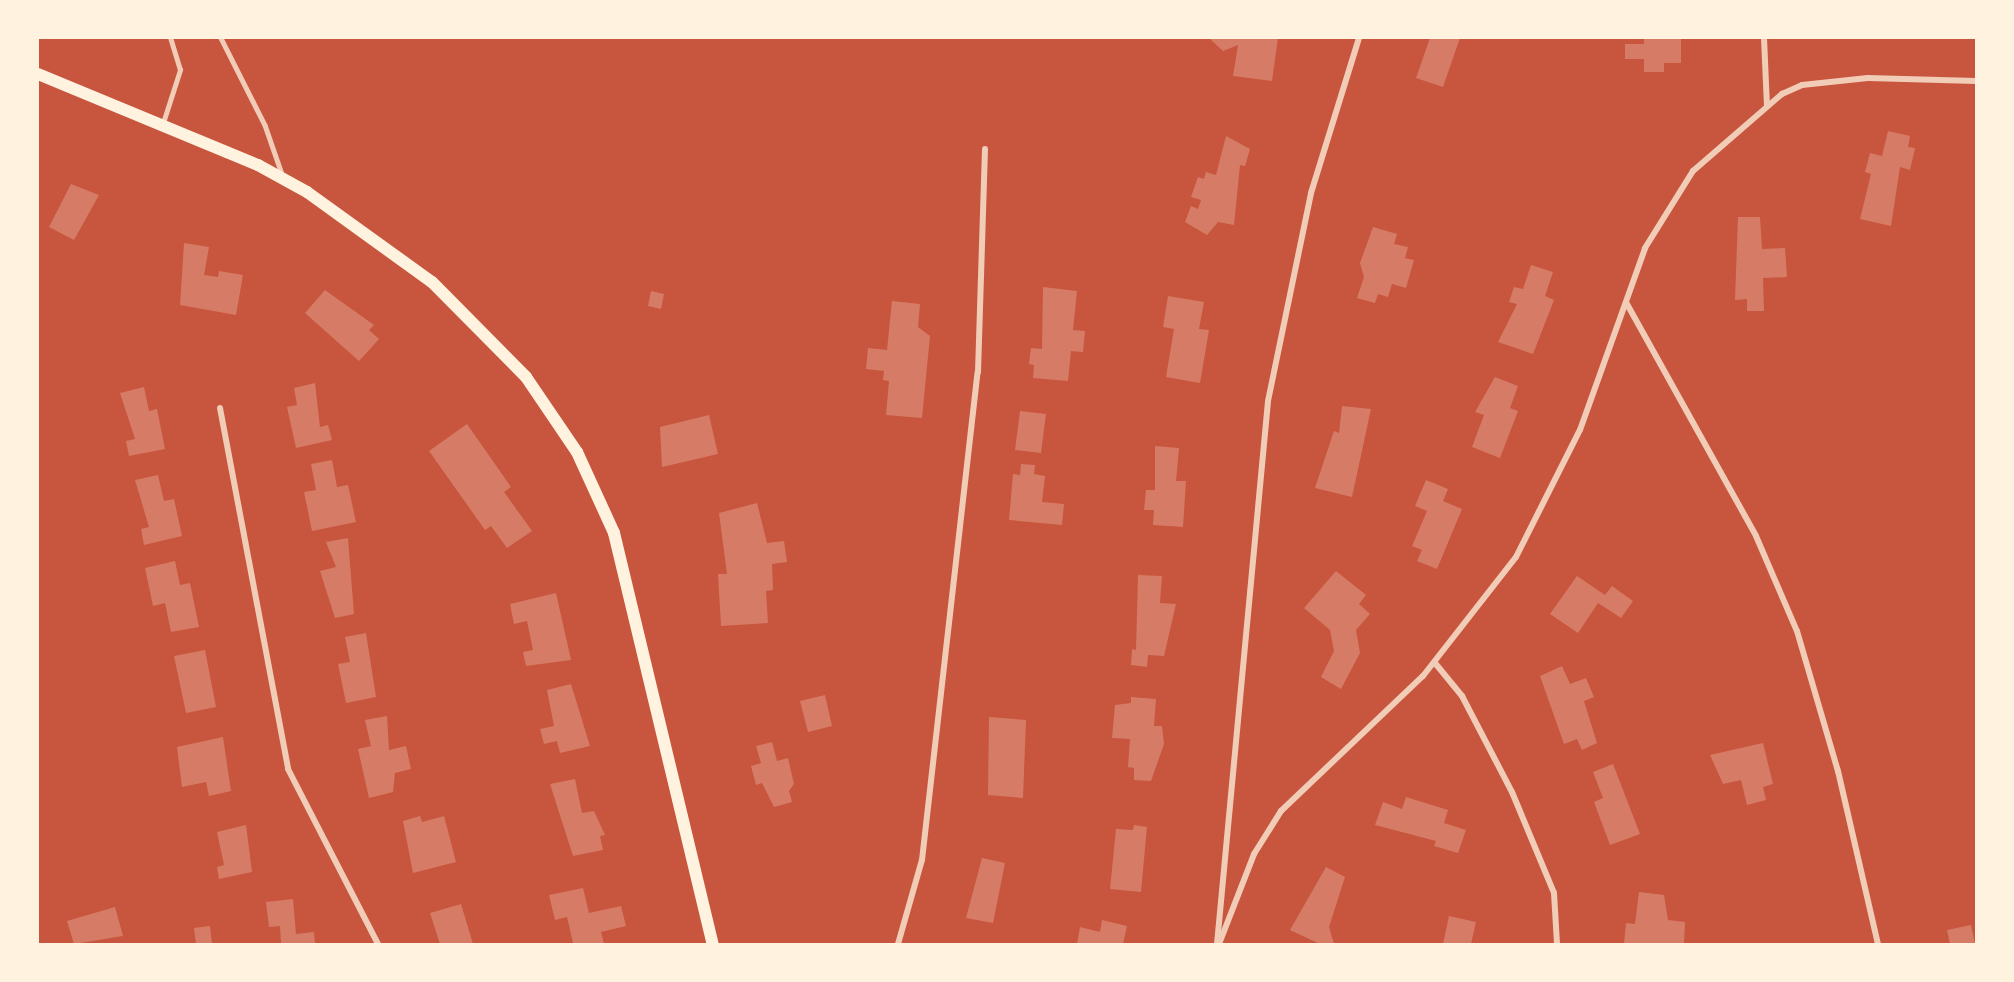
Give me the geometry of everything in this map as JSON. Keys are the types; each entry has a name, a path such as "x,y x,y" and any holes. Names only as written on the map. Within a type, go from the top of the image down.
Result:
{"main road":[{"path":"38,74 162,124 283,177 407,262 466,312 526,377 577,452 614,533 638,619 713,945"}],"street":[{"path":"1218,945 1268,401 1311,193 1359,38"},
{"path":"1764,38 1767,106"},
{"path":"1218,945 1250,862 1281,811 1435,663 1532,532 1580,430 1627,304 1645,248 1673,195 1709,154 1767,106 1802,85 1837,79 1977,81"},
{"path":"897,945 922,860 978,372 985,149"},
{"path":"1627,304 1756,536 1797,631 1836,761 1878,945"},
{"path":"220,408 288,769 378,945"},
{"path":"1435,663 1462,696 1512,792 1554,893 1557,945"}],"lane":[{"path":"162,124 180,70 170,38"},
{"path":"220,38 265,125 283,177"}],"building":[{"path":"1209,38 1278,38 1272,81 1233,76 1238,45 1223,51"},
{"path":"1430,38 1460,38 1443,87 1416,78"},
{"path":"1644,38 1681,38 1681,63 1664,63 1664,72 1644,72 1644,59 1625,59 1625,44 1644,44"},
{"path":"1888,131 1910,136 1908,147 1915,148 1910,170 1900,167 1891,226 1860,219 1871,174 1865,172 1870,153 1882,156"},
{"path":"1226,136 1250,149 1245,166 1240,165 1234,225 1218,222 1207,235 1185,222 1191,206 1198,209 1201,200 1191,197 1198,177 1204,179 1206,172 1216,175"},
{"path":"71,184 99,195 74,240 49,227"},
{"path":"1738,217 1760,217 1762,249 1785,248 1787,277 1763,278 1764,311 1747,311 1747,299 1735,300"},
{"path":"1373,227 1397,234 1394,244 1408,247 1405,258 1414,260 1406,288 1392,284 1388,297 1378,294 1375,303 1357,298 1364,277 1360,263"},
{"path":"184,243 209,247 204,275 218,277 219,271 243,275 236,315 180,305"},
{"path":"1531,265 1553,272 1545,296 1554,300 1533,354 1498,342 1517,304 1509,302 1514,287 1523,289"},
{"path":"1043,287 1077,291 1073,330 1085,331 1083,352 1071,351 1068,381 1033,378 1034,365 1029,364 1031,348 1042,349"},
{"path":"325,290 374,325 369,330 379,339 359,361 305,313"},
{"path":"651,291 664,294 661,309 648,306"},
{"path":"1168,296 1204,302 1199,329 1209,330 1200,383 1166,377 1174,329 1163,327"},
{"path":"892,301 920,304 918,327 930,336 922,418 886,415 889,381 883,380 884,371 866,369 868,348 887,350"},
{"path":"1495,377 1518,386 1510,408 1518,411 1500,458 1472,447 1484,415 1475,412"},
{"path":"315,383 320,427 328,425 332,440 296,448 287,407 297,405 294,388"},
{"path":"144,387 149,411 157,409 165,449 129,456 126,441 135,439 120,393"},
{"path":"1342,406 1371,409 1352,497 1315,488 1334,431 1339,433"},
{"path":"1020,411 1046,414 1041,453 1015,450"},
{"path":"709,415 718,454 662,467 660,427"},
{"path":"467,424 511,487 504,492 532,531 507,548 491,526 485,530 429,451"},
{"path":"1155,446 1179,448 1176,481 1186,481 1183,527 1153,525 1154,510 1144,510 1146,490 1155,490"},
{"path":"332,460 337,487 348,485 356,522 312,531 304,492 316,490 311,464"},
{"path":"1021,464 1035,465 1034,474 1045,476 1042,502 1064,504 1062,525 1009,520 1013,474 1020,475"},
{"path":"158,475 164,501 174,499 182,536 144,545 141,529 149,527 135,480"},
{"path":"1426,480 1448,489 1443,501 1462,509 1437,569 1417,561 1422,550 1412,546 1427,511 1415,506"},
{"path":"757,503 767,543 784,541 787,562 772,564 773,590 766,591 768,623 721,626 718,574 727,574 719,513"},
{"path":"348,538 354,614 335,618 320,571 336,567 326,542"},
{"path":"175,561 180,585 190,583 199,627 171,632 165,603 153,606 145,568"},
{"path":"1336,571 1366,595 1359,604 1370,614 1356,630 1360,653 1341,689 1321,677 1334,651 1330,630 1304,608"},
{"path":"1138,575 1162,576 1160,603 1176,604 1164,656 1148,655 1147,667 1131,665 1132,649 1136,650"},
{"path":"1577,576 1605,595 1612,586 1633,601 1621,618 1598,603 1578,633 1550,614"},
{"path":"556,593 571,660 526,666 523,652 533,650 527,621 514,624 510,604"},
{"path":"366,633 376,697 346,703 338,664 350,662 345,637"},
{"path":"205,650 216,707 186,713 174,656"},
{"path":"1562,666 1570,684 1586,678 1594,697 1584,701 1597,743 1582,750 1577,739 1564,744 1540,676"},
{"path":"571,684 590,746 560,753 557,741 544,744 540,729 554,726 547,690"},
{"path":"825,695 832,726 808,732 800,701"},
{"path":"1131,697 1156,699 1154,726 1162,726 1164,744 1151,781 1134,780 1134,768 1128,767 1130,739 1112,738 1115,705 1131,703"},
{"path":"387,716 389,750 406,746 411,769 395,773 393,792 369,798 358,749 371,746 365,720"},
{"path":"989,717 1026,720 1023,798 988,795"},
{"path":"223,737 231,791 209,796 206,782 182,787 177,747"},
{"path":"772,742 777,761 788,758 794,784 789,791 792,802 774,807 762,783 756,785 751,766 761,763 756,746"},
{"path":"1763,743 1773,784 1763,787 1766,800 1747,805 1741,780 1723,784 1710,755"},
{"path":"1613,764 1640,834 1610,845 1594,802 1603,798 1593,772"},
{"path":"575,779 582,813 594,811 605,835 600,836 603,850 573,856 550,784"},
{"path":"1406,797 1448,810 1444,823 1466,830 1458,853 1434,846 1436,841 1375,825 1383,802 1402,809"},
{"path":"420,816 422,822 444,816 456,862 413,873 403,821"},
{"path":"246,825 252,872 219,879 217,867 224,865 217,832"},
{"path":"1134,825 1147,827 1141,892 1110,889 1116,829 1133,830"},
{"path":"982,858 1005,863 993,923 966,918"},
{"path":"1326,867 1345,877 1329,927 1334,944 1320,944 1290,930"},
{"path":"583,888 589,913 621,906 626,926 601,932 604,944 573,943 567,917 555,920 549,895"},
{"path":"1639,892 1664,895 1668,920 1685,922 1684,944 1624,944 1626,923 1635,924"},
{"path":"293,899 296,934 314,932 315,944 281,944 280,926 269,927 266,902"},
{"path":"461,904 473,944 440,944 430,913"},
{"path":"115,907 123,936 74,944 67,921"},
{"path":"1449,916 1476,922 1471,944 1443,944"},
{"path":"1102,920 1127,926 1123,944 1077,944 1080,927 1100,932"},
{"path":"1971,925 1975,944 1950,944 1947,930"},
{"path":"210,926 212,944 196,944 194,928"}]}
